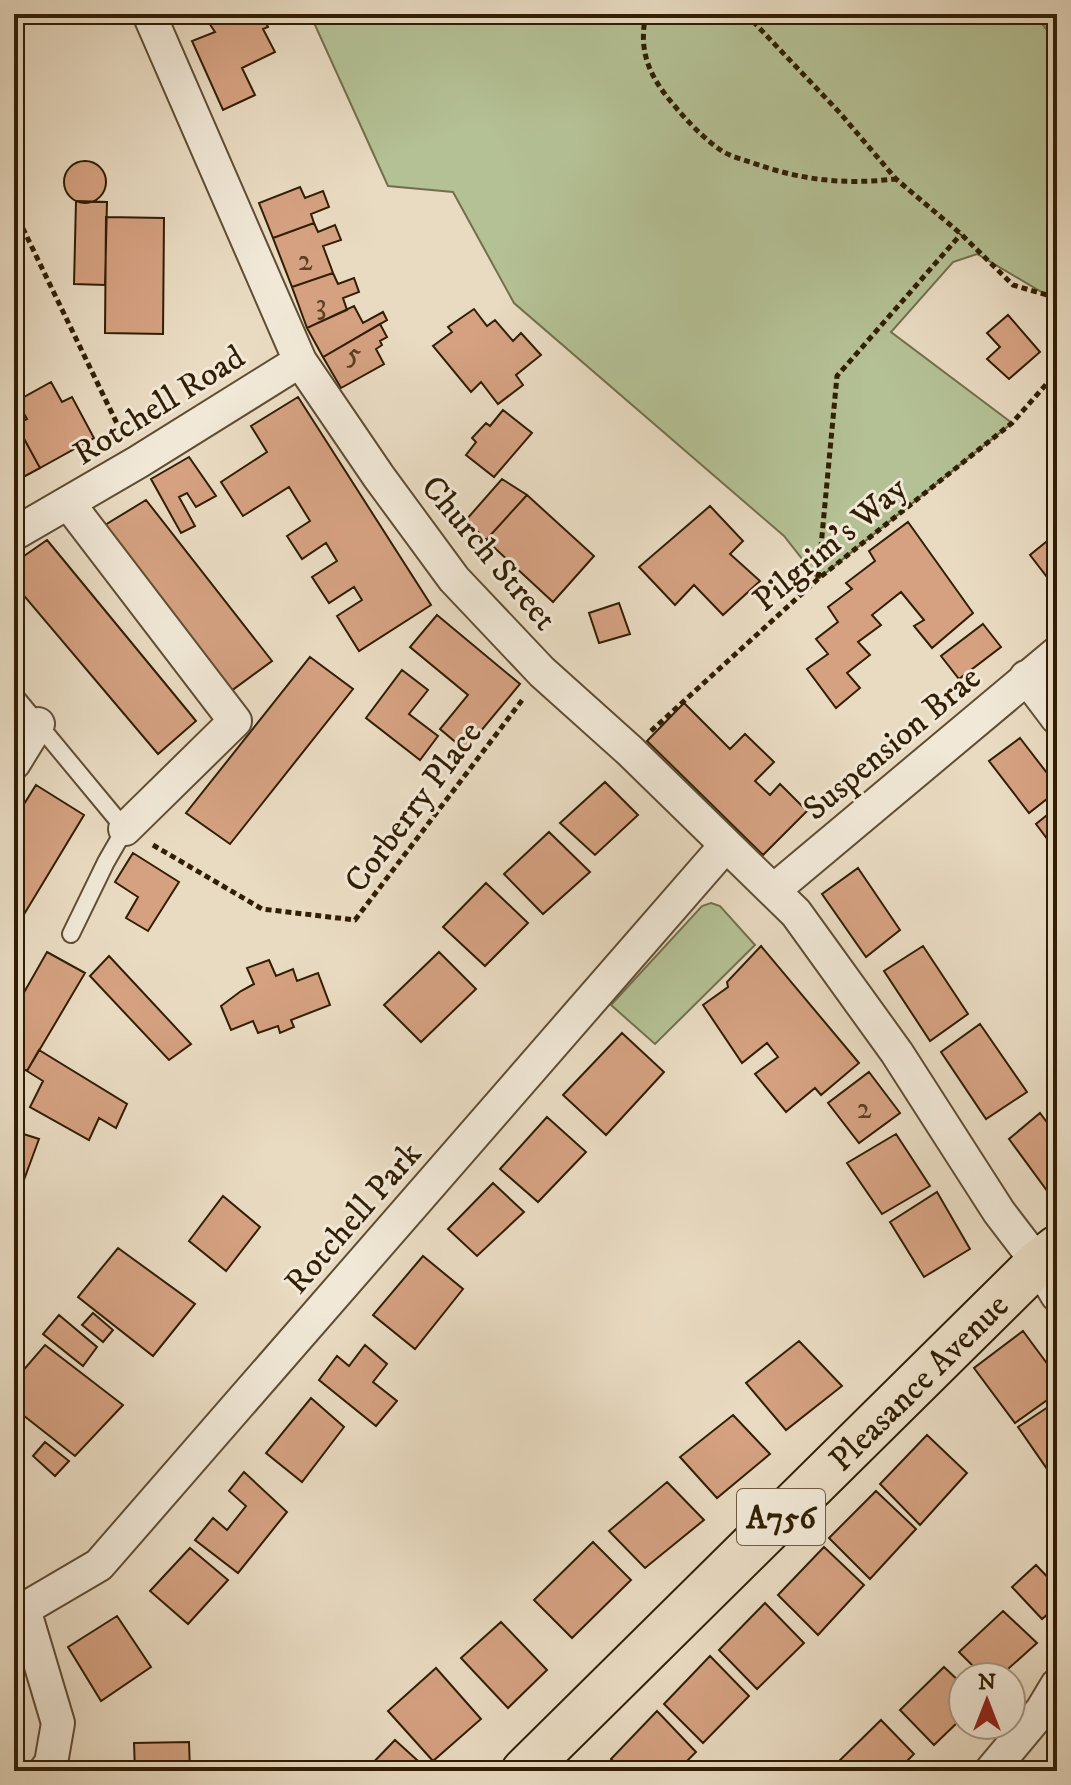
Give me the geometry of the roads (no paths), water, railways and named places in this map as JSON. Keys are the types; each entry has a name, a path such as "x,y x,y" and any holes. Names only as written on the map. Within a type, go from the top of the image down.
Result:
{"main road":[{"name":"Pleasance Avenue","path":"524,1771 1051,1269"}],"street":[{"name":"Church Street","path":"149,14 300,361 379,477 454,579 542,672 630,751 796,913 897,1053 999,1212 1051,1269"},
{"name":"Rotchell Road","path":"14,534 69,504 300,361"},
{"path":"69,504 235,721 125,829"},
{"name":"Suspension Brae","path":"774,890 1057,653"},
{"path":"1026,677 1057,718"},
{"path":"14,763 38,724"},
{"name":"Rotchell Park","path":"19,1610 99,1565 726,845"},
{"path":"19,1610 58,1723 51,1763 45,1771"},
{"path":"991,1771 1042,1710 1057,1685"}],"lane":[{"path":"14,695 125,829 71,934"}],"water":[{"path":"1034,14 1057,14 1057,42"}]}
